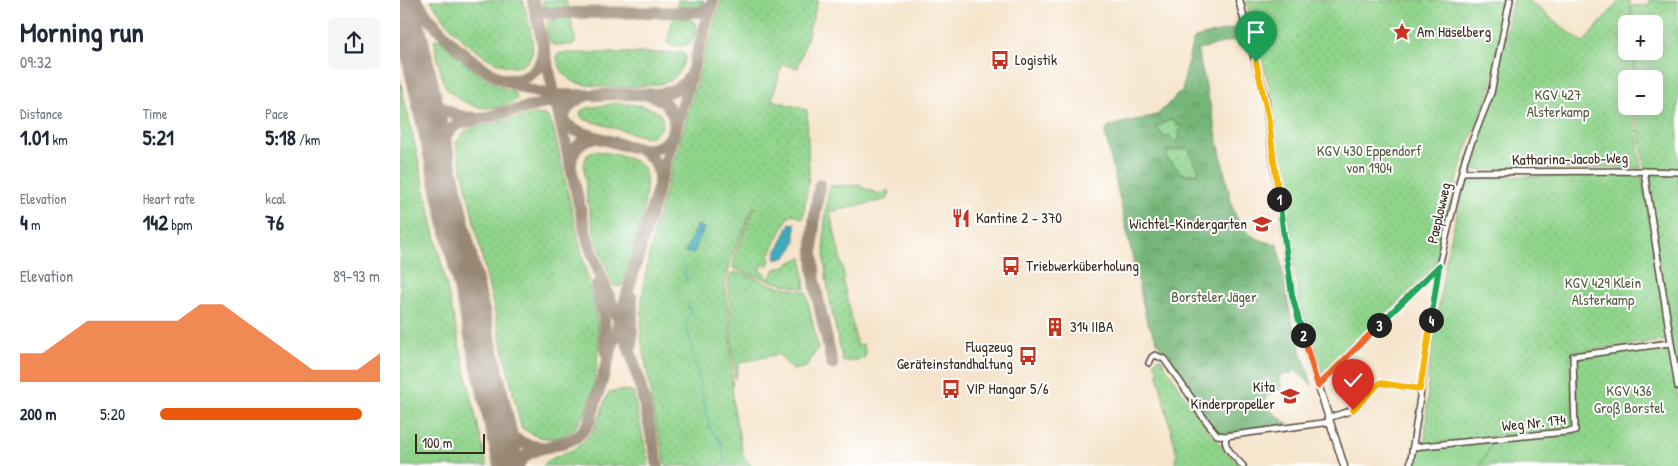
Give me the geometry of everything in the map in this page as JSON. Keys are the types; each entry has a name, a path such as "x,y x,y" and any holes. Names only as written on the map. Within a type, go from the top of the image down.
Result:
{"street":[{"path":"1239,0 1265,97 1292,295 1318,386 1344,466"},
{"name":"Paeplowweg","path":"1410,466 1439,266 1465,158 1491,93 1510,0"},
{"path":"1644,171 1678,387"},
{"name":"Katharina-Jacob-Weg","path":"1462,172 1678,172"},
{"path":"1318,386 1439,266"},
{"name":"Weg Nr. 174","path":"1412,447 1575,431 1573,356 1670,342"},
{"path":"1149,363 1155,355 1164,359 1195,403 1197,409 1217,435 1226,436 1329,420 1353,410 1380,383 1420,389"},
{"path":"1226,436 1225,445 1243,466"}],"green space":[{"path":"431,0 523,0 531,34 532,53 526,63 518,67 508,66 485,56 459,36"},
{"path":"542,0 566,0 568,8 549,8 544,6"},
{"path":"678,0 704,0 700,7 680,8 677,5"},
{"path":"721,0 818,0 798,68 782,64 772,100 807,110 809,177 803,219 793,214 788,217 769,256 770,261 767,266 763,264 760,271 770,279 775,269 802,257 805,289 770,281 733,268 735,255 754,206 733,254 725,284 731,348 733,404 743,455 752,466 666,466 650,397 652,397 641,338 642,299 655,226"},
{"name":"KGV 430 Eppendorf von 1904","path":"1508,0 1490,91 1463,158 1436,264 1323,378 1298,293 1272,96 1246,1"},
{"name":"KGV 427 Alsterkamp","path":"1513,0 1528,0 1583,43 1620,0 1630,0 1631,15 1618,15 1618,60 1634,60 1633,70 1618,70 1618,115 1634,115 1641,168 1467,170 1468,159 1493,94"},
{"path":"1648,0 1678,0 1678,387 1636,115 1663,115 1663,70 1635,70 1635,60 1663,60 1663,15 1632,15 1632,6 1650,5"},
{"path":"567,17 571,20 576,42 573,45 553,45 548,34 548,21"},
{"path":"676,17 690,19 697,24 693,40 687,45 675,46 667,43 672,22"},
{"name":"Borsteler Jäger","path":"1239,27 1242,38 1197,50 1232,206 1244,229 1254,237 1278,245 1291,318 1312,385 1298,373 1291,370 1291,374 1280,375 1279,377 1282,389 1266,397 1262,404 1287,423 1287,426 1218,435 1200,411 1198,403 1157,342 1147,322 1105,133 1109,126 1157,115 1182,90 1192,43 1195,38","holes":["1172,119 1177,125 1182,126 1178,132 1180,138 1174,142 1170,137 1164,137 1156,127","1189,149 1199,170 1198,173 1182,174 1167,158 1166,155 1170,151"]},
{"path":"434,39 440,40 484,77 516,94 517,99 503,106 488,108 472,105 454,95 447,89 443,80"},
{"path":"560,53 683,53 686,57 677,75 663,83 606,87 580,84 569,79 559,66 557,55"},
{"path":"400,80 487,466 400,466"},
{"path":"618,103 640,106 655,111 663,121 661,129 654,136 645,137 583,119 580,115 581,111 588,108"},
{"path":"535,114 546,115 553,126 594,303 598,333 596,373 589,403 576,427 567,434 555,438 543,438 521,427 456,143 464,132 473,128"},
{"path":"1172,119 1177,125 1182,126 1178,132 1180,138 1174,142 1169,137 1164,137 1156,127"},
{"path":"1190,149 1191,156 1199,170 1198,173 1182,174 1167,158 1166,155 1173,150"},
{"path":"595,151 634,160 642,166 646,175 644,205 640,223 622,285 619,287 613,285 596,239 587,199 584,163 587,155"},
{"name":"KGV 429 Klein Alsterkamp","path":"1642,175 1668,340 1571,353 1573,429 1425,444 1429,369 1447,254 1466,177"},
{"path":"860,185 879,194 889,190 890,195 887,195 888,199 830,212 857,345 863,344 866,354 864,359 843,362 826,275 824,232 826,210 830,186"},
{"path":"734,272 745,274 769,284 806,292 818,348 806,367 793,370 778,354 739,363 735,379 728,283 730,275"},
{"name":"KGV 436 Groß Borstel","path":"1669,345 1678,402 1678,466 1480,466 1493,441 1577,433 1576,358"},
{"path":"1158,358 1161,359 1194,411 1215,439 1240,466 1176,466 1175,460 1177,455 1157,372 1159,367 1156,367 1154,363"},
{"path":"629,390 633,392 649,466 543,466 550,460 577,447 588,438 594,430 605,399 610,392"},
{"path":"1493,441 1480,466 1413,466 1415,449"}],"water":[{"path":"790,223 795,223 795,244 786,257 776,260 775,255"},
{"path":"697,225 704,228 693,254 685,252"}],"waterway":[{"path":"684,267 687,284"},
{"path":"688,302 690,313 686,322 710,429 720,441 726,466"}],"taxiway":[{"path":"416,0 440,31 470,58 486,70 522,88 541,93 572,96 660,94 676,89 690,76"},
{"path":"533,0 585,230 633,361 658,466"},
{"path":"517,466 533,451 574,439 590,421 713,0"},
{"path":"534,6 539,11 546,13 703,12 711,5"},
{"path":"506,79 520,79 532,73 540,63 543,50"},
{"path":"422,82 436,102 449,112 474,118"},
{"path":"560,116 574,130 626,146 652,149 663,145 670,138 674,131 674,122 672,113 667,106 660,99 650,95"},
{"path":"562,125 564,115 569,107 585,96"},
{"path":"439,159 440,148 444,139 458,124 563,99"},
{"path":"571,164 573,153 579,145 592,138 598,138"},
{"path":"639,149 657,165 659,180"},
{"path":"820,185 813,233 813,257 815,281 832,364"},
{"path":"597,285 604,318 606,352"},
{"path":"632,298 632,345"},
{"path":"498,417 516,439 528,445 542,447"}],"runway":[{"path":"404,0 509,466"}],"place":[{"name":"Am Häselberg","path":"1402,32"},
{"name":"Logistik","path":"1000,60"},
{"name":"Kantine 2 - 370","path":"961,218"},
{"name":"Wichtel-Kindergarten","path":"1262,224"},
{"name":"Triebwerküberholung","path":"1011,266"},
{"name":"314 IIBA","path":"1055,327"},
{"name":"Flugzeug Geräteinstandhaltung","path":"1028,356"},
{"name":"VIP Hangar 5/6","path":"951,389"},
{"name":"Kita Kinderpropeller","path":"1290,396"}],"route":[{"path":"1256,62 1268,116 1292,295 1318,386 1439,266 1420,389 1380,383 1353,410"}]}
